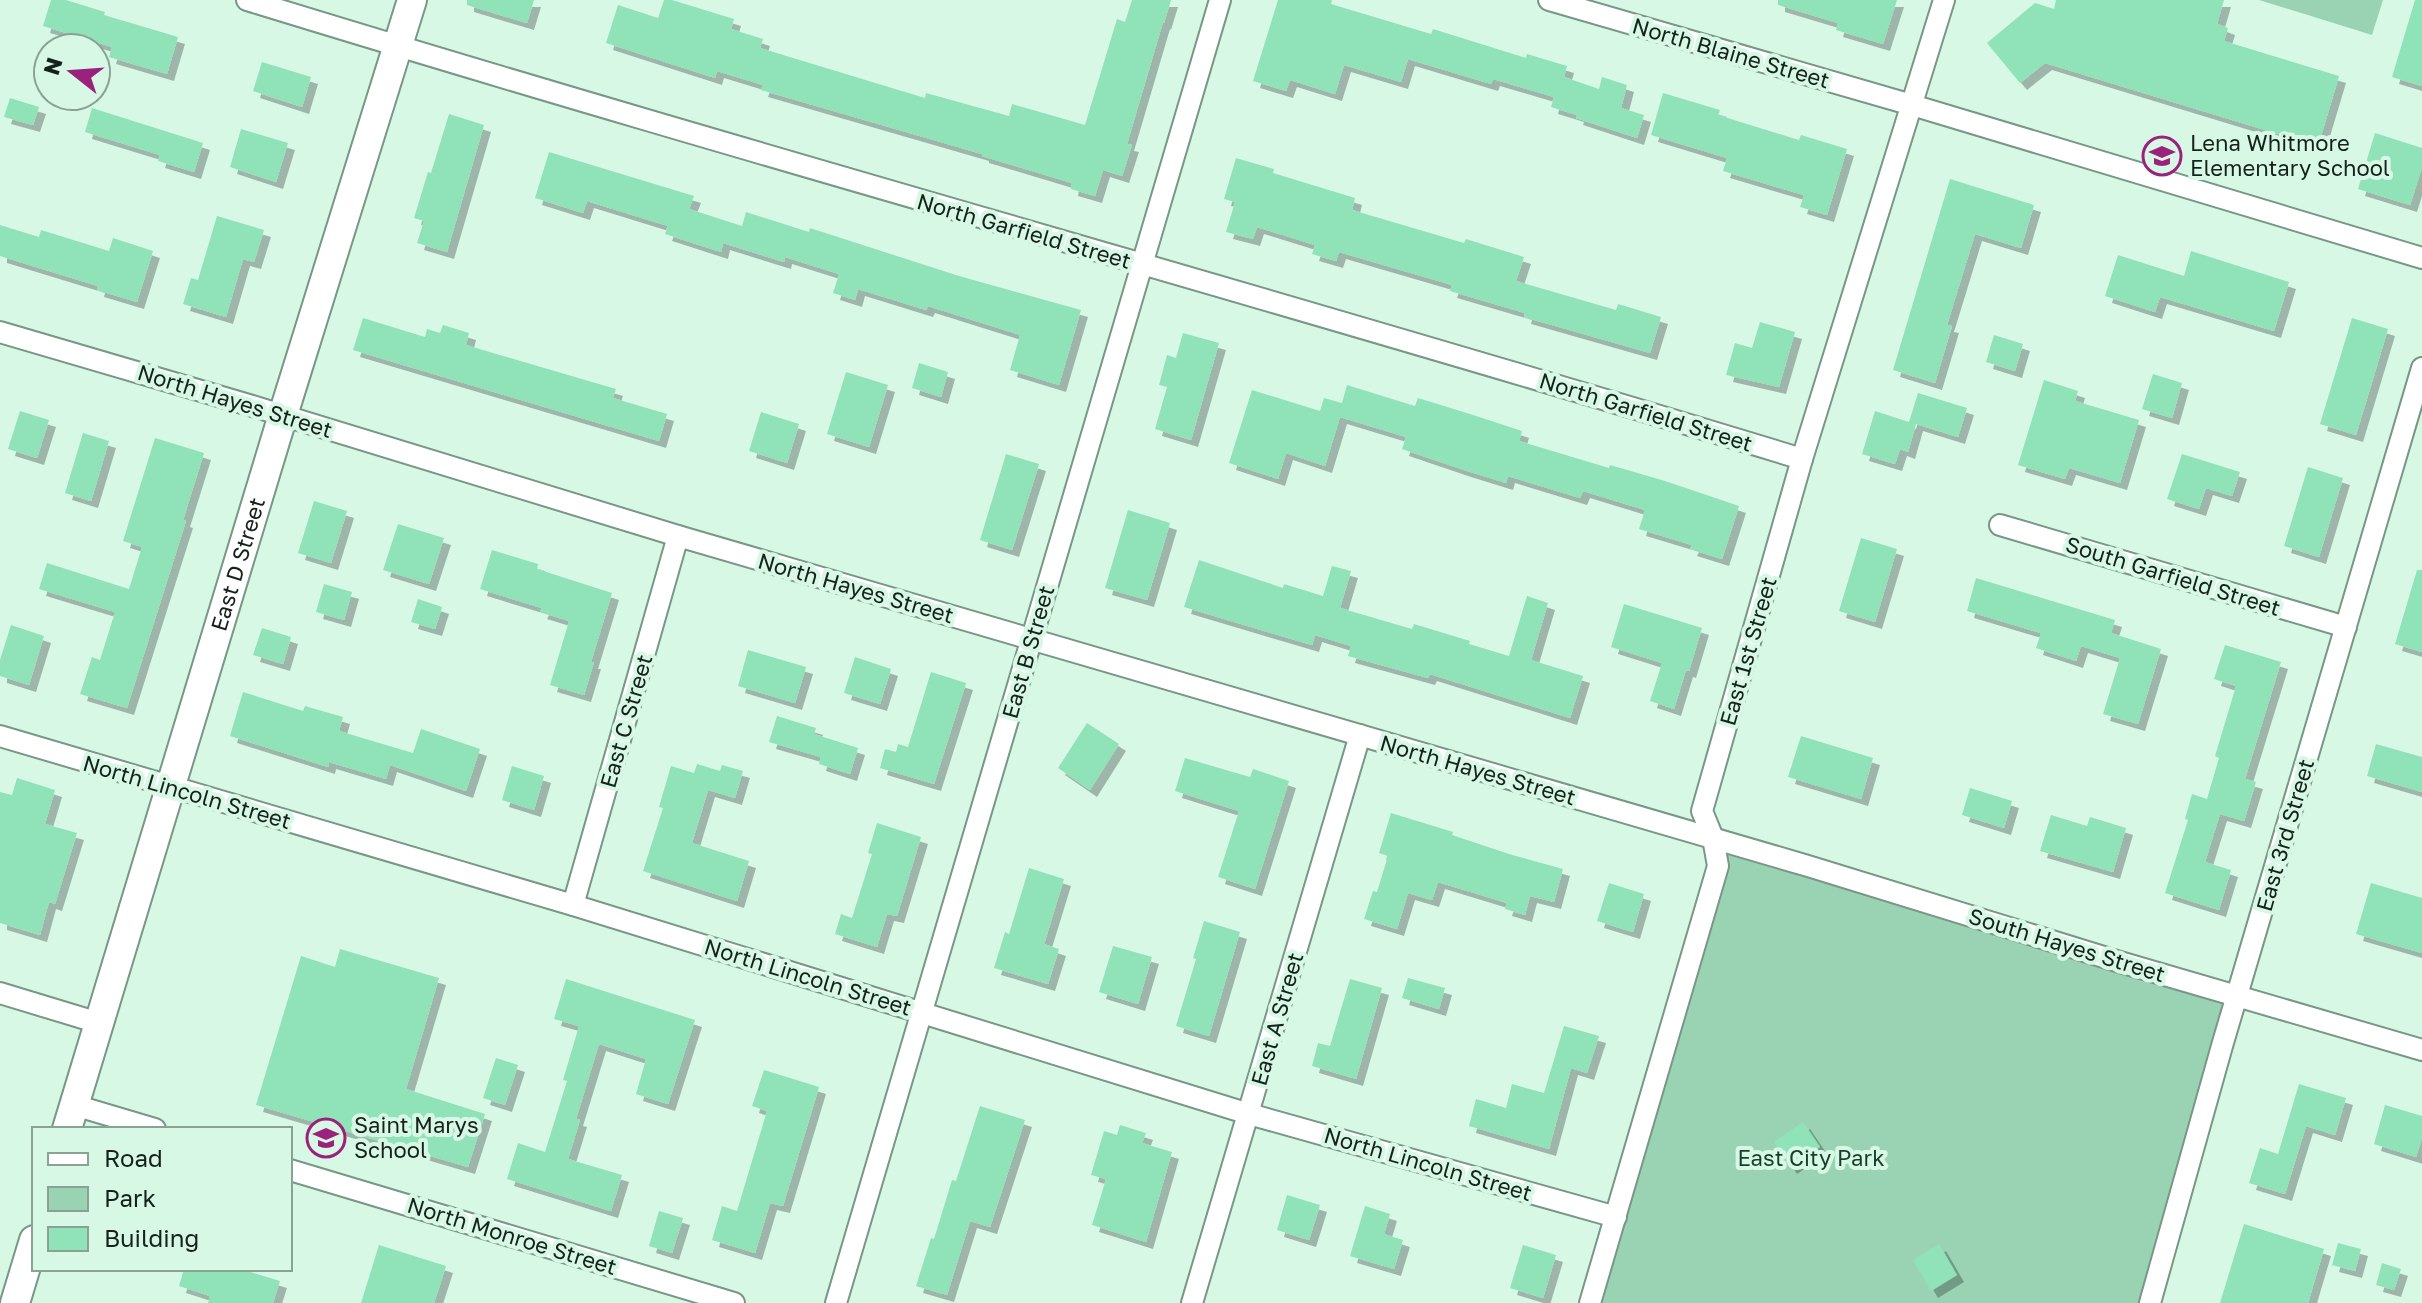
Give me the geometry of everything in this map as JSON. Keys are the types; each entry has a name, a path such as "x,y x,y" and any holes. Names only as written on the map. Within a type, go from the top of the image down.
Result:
{"street":[{"name":"North Garfield Street","path":"247,0 1802,459"},
{"name":"East D Street","path":"71,1117 412,0"},
{"name":"East B Street","path":"836,1303 1220,0"},
{"name":"North Blaine Street","path":"1549,0 2422,258"},
{"name":"East 1st Street","path":"1590,1303 1718,866 1713,838 1702,811 1802,459 1944,0"},
{"name":"North Hayes Street","path":"0,332 678,536 1713,838"},
{"name":"East 3rd Street","path":"2150,1303 2237,995 2422,368"},
{"name":"South Garfield Street","path":"2000,525 2346,627"},
{"name":"East C Street","path":"573,905 678,536"},
{"name":"East A Street","path":"1192,1303 1360,735"},
{"name":"North Lincoln Street","path":"0,736 573,905 1249,1114 1616,1217"},
{"name":"South Hayes Street","path":"1713,838 2422,1050"},
{"path":"0,993 99,1023"},
{"path":"71,1117 141,1127"},
{"name":"North Monroe Street","path":"292,1171 734,1303"},
{"path":"15,1303 32,1247"}],"green space":[{"path":"2259,0 2383,0 2372,35"},
{"name":"East City Park","path":"1713,838 2237,995 2150,1303 1590,1303 1718,867"}],"building":[{"path":"51,0 66,0 178,37 167,74 112,58 112,32 63,32 43,26"},
{"path":"467,0 534,0 527,23 467,5"},
{"path":"664,0 734,19 731,29 763,39 760,48 925,98 926,93 1009,116 1012,104 1085,125 1117,19 1125,22 1132,0 1171,0 1127,144 1132,145 1122,176 1103,170 1095,196 1071,189 1072,183 982,154 761,90 763,85 717,71 715,78 606,43 618,5 658,18"},
{"path":"1278,0 1332,0 1331,4 1431,34 1433,29 1526,58 1527,54 1567,66 1564,77 1599,89 1602,77 1627,85 1621,108 1644,115 1637,138 1551,107 1554,97 1493,79 1491,84 1408,59 1401,82 1344,65 1335,94 1290,80 1286,91 1253,81"},
{"path":"1778,0 1897,0 1883,44 1836,30 1838,23 1778,5"},
{"path":"2056,0 2224,0 2217,24 2228,28 2224,41 2339,76 2318,146 2045,63 2020,83 1987,43 2035,3 2054,9"},
{"path":"2415,0 2422,0 2422,86 2392,77"},
{"path":"262,62 311,77 302,107 253,91"},
{"path":"1663,93 1720,110 1718,115 1799,140 1801,135 1847,149 1827,215 1800,207 1804,195 1723,171 1727,158 1651,135"},
{"path":"10,98 32,105 32,112 37,112 33,125 4,117"},
{"path":"91,112 105,112 203,143 194,172 158,161 160,155 85,132"},
{"path":"449,114 484,125 447,252 417,243 424,221 414,218"},
{"path":"241,129 288,143 276,182 230,167"},
{"path":"2375,133 2422,148 2422,167 2410,205 2358,189"},
{"path":"549,152 694,196 689,209 742,226 746,212 809,232 810,228 959,276 1081,310 1059,385 1010,370 1020,335 928,306 926,310 858,289 855,300 833,293 839,274 785,257 784,262 723,243 721,252 665,234 668,226 587,201 583,213 535,198"},
{"path":"1236,158 1274,169 1273,173 1355,198 1352,210 1524,257 1516,281 1616,310 1618,304 1661,317 1650,353 1524,317 1525,313 1450,291 1452,285 1339,252 1336,261 1312,254 1315,245 1257,227 1253,239 1226,232 1235,202 1224,199"},
{"path":"1950,179 2034,205 2021,248 1975,234 1947,325 1952,326 1935,383 1893,370"},
{"path":"217,216 264,230 254,262 243,259 226,317 183,304 191,278 198,280"},
{"path":"0,225 39,237 41,230 109,251 113,238 153,251 137,302 97,290 98,286 0,256"},
{"path":"2191,251 2289,282 2274,331 2160,297 2155,312 2105,296 2118,255 2184,276"},
{"path":"363,318 425,337 427,329 440,333 443,325 469,333 466,345 616,389 613,398 667,414 659,441 353,350"},
{"path":"2352,318 2388,329 2356,435 2320,424"},
{"path":"1760,322 1795,332 1779,387 1726,375 1735,343 1752,348"},
{"path":"1183,333 1219,343 1191,440 1155,429 1167,387 1159,385 1167,355 1176,358"},
{"path":"1994,335 2023,344 2015,371 1986,362"},
{"path":"919,363 948,372 941,397 912,388"},
{"path":"846,372 888,385 869,447 827,434"},
{"path":"2153,374 2182,383 2172,418 2142,409"},
{"path":"2044,380 2078,391 2075,401 2139,420 2120,483 2069,468 2065,479 2018,465"},
{"path":"1347,385 1415,406 1418,398 1470,414 1522,431 1519,441 1665,481 1739,506 1722,559 1690,549 1692,545 1639,529 1645,510 1583,491 1580,498 1508,476 1506,483 1402,449 1406,437 1340,417 1325,466 1286,453 1278,479 1229,463 1252,390 1320,411 1324,398 1342,403"},
{"path":"1918,393 1967,408 1958,437 1916,424 1908,452 1900,449 1895,464 1862,454 1875,411 1909,422"},
{"path":"20,411 49,420 37,458 8,449"},
{"path":"761,412 799,424 787,463 749,451"},
{"path":"83,433 109,441 91,501 65,493"},
{"path":"155,438 204,453 183,520 186,521 127,708 80,694 92,657 100,660 115,612 39,589 47,563 129,589 142,547 123,541"},
{"path":"1006,454 1039,464 1012,550 980,540"},
{"path":"2182,454 2240,472 2232,496 2206,488 2199,509 2167,499"},
{"path":"2308,467 2343,478 2319,557 2284,546"},
{"path":"314,501 347,511 331,563 298,553"},
{"path":"1128,510 1170,523 1147,600 1105,588"},
{"path":"398,524 444,538 429,584 383,570"},
{"path":"1861,538 1897,549 1875,622 1839,611"},
{"path":"492,550 538,564 537,569 612,593 584,695 550,685 569,621 540,612 542,608 480,589"},
{"path":"1199,560 1283,588 1284,584 1323,596 1332,566 1351,571 1340,608 1412,629 1414,624 1509,656 1527,596 1548,603 1531,660 1583,676 1570,718 1430,674 1428,678 1348,656 1351,646 1315,635 1312,645 1184,607"},
{"path":"2417,570 2422,570 2422,652 2395,644"},
{"path":"1976,578 2115,620 2111,633 2161,649 2138,724 2103,714 2120,658 2081,646 2076,661 2036,648 2041,633 1967,611"},
{"path":"324,584 352,592 344,620 316,612"},
{"path":"418,599 442,607 435,629 411,622"},
{"path":"1624,604 1702,628 1674,709 1650,701 1662,663 1611,647"},
{"path":"11,625 44,636 29,685 0,676 0,660"},
{"path":"262,628 291,637 283,664 253,655"},
{"path":"2225,645 2281,662 2245,779 2256,782 2244,821 2220,814 2205,862 2231,870 2219,910 2165,893 2188,820 2185,819 2192,794 2207,799 2219,758 2215,756 2236,686 2214,679"},
{"path":"748,650 806,667 795,703 738,686"},
{"path":"855,657 891,669 880,704 844,693"},
{"path":"931,672 966,683 934,784 880,768 885,749 896,752 898,744 908,747"},
{"path":"243,692 303,711 305,706 343,717 339,731 413,753 421,729 480,749 466,791 390,765 386,779 329,762 328,767 230,736"},
{"path":"777,716 816,728 814,734 858,748 850,774 819,764 821,757 769,742"},
{"path":"1087,723 1119,744 1090,790 1058,768"},
{"path":"1801,736 1873,758 1861,799 1788,777"},
{"path":"2376,744 2422,757 2422,792 2367,776"},
{"path":"1185,758 1250,777 1253,769 1289,781 1255,889 1218,877 1239,811 1175,791"},
{"path":"697,764 720,771 722,765 743,771 735,798 708,790 692,843 749,861 737,901 643,871 663,808 659,807 671,766 694,773"},
{"path":"512,766 544,776 534,810 502,800"},
{"path":"17,778 55,790 45,824 77,833 55,904 49,902 40,935 0,923 0,792 12,795"},
{"path":"1970,788 2012,801 2004,828 1962,815"},
{"path":"1391,813 1453,832 1452,835 1509,854 1563,869 1554,902 1530,896 1525,915 1505,909 1507,903 1438,882 1432,900 1408,893 1397,929 1364,919 1373,891 1377,892 1388,856 1379,853"},
{"path":"2051,815 2087,826 2090,817 2126,828 2113,872 2040,851"},
{"path":"877,823 921,837 897,916 887,914 877,947 835,934 841,914 852,918 872,854 868,853"},
{"path":"1029,868 1064,879 1044,944 1059,949 1048,984 994,968 1005,932 1009,934"},
{"path":"1609,883 1644,894 1633,932 1597,921"},
{"path":"2371,883 2422,898 2422,953 2356,934"},
{"path":"1204,921 1240,932 1209,1036 1176,1026"},
{"path":"1113,946 1152,957 1138,1004 1099,992"},
{"path":"340,949 439,978 406,1089 485,1114 468,1167 256,1105 301,956 335,967"},
{"path":"1408,978 1445,988 1439,1009 1402,998"},
{"path":"566,979 695,1020 668,1104 636,1094 646,1059 599,1044 576,1119 580,1120 568,1159 622,1175 611,1211 507,1179 518,1143 545,1152 567,1081 563,1080 579,1026 554,1019"},
{"path":"1350,979 1382,988 1356,1079 1312,1066 1318,1043 1330,1046"},
{"path":"1564,1026 1599,1036 1587,1073 1571,1068 1549,1149 1469,1126 1476,1099 1506,1108 1512,1084 1544,1093"},
{"path":"496,1058 518,1065 505,1105 483,1098"},
{"path":"764,1070 819,1087 783,1206 770,1203 755,1253 712,1240 722,1206 737,1211 767,1111 752,1106"},
{"path":"2299,1084 2346,1098 2335,1135 2306,1126 2285,1194 2249,1183 2260,1148 2278,1154"},
{"path":"2385,1105 2422,1116 2422,1138 2416,1157 2374,1144"},
{"path":"980,1106 1025,1120 990,1227 970,1221 947,1295 916,1286 952,1180 956,1181"},
{"path":"1803,1122 1820,1147 1790,1167 1774,1142"},
{"path":"1120,1125 1146,1133 1142,1143 1172,1152 1146,1242 1092,1225 1106,1179 1091,1175 1104,1131 1117,1135"},
{"path":"1287,1195 1320,1205 1309,1240 1277,1230"},
{"path":"1365,1206 1390,1214 1384,1234 1403,1240 1394,1269 1350,1256"},
{"path":"659,1211 683,1218 672,1253 649,1246"},
{"path":"2244,1224 2324,1249 2308,1303 2220,1303"},
{"path":"2338,1243 2361,1249 2355,1271 2332,1265"},
{"path":"1939,1244 1957,1275 1931,1291 1913,1260"},
{"path":"379,1245 446,1266 434,1303 361,1303"},
{"path":"1523,1245 1556,1255 1543,1298 1510,1288"},
{"path":"2382,1263 2401,1269 2394,1290 2376,1285"},
{"path":"183,1271 247,1271 280,1281 273,1303 208,1303 210,1296 179,1286"}],"place":[{"name":"Lena Whitmore Elementary School","path":"2162,156"},
{"name":"Saint Marys School","path":"326,1138"}]}
